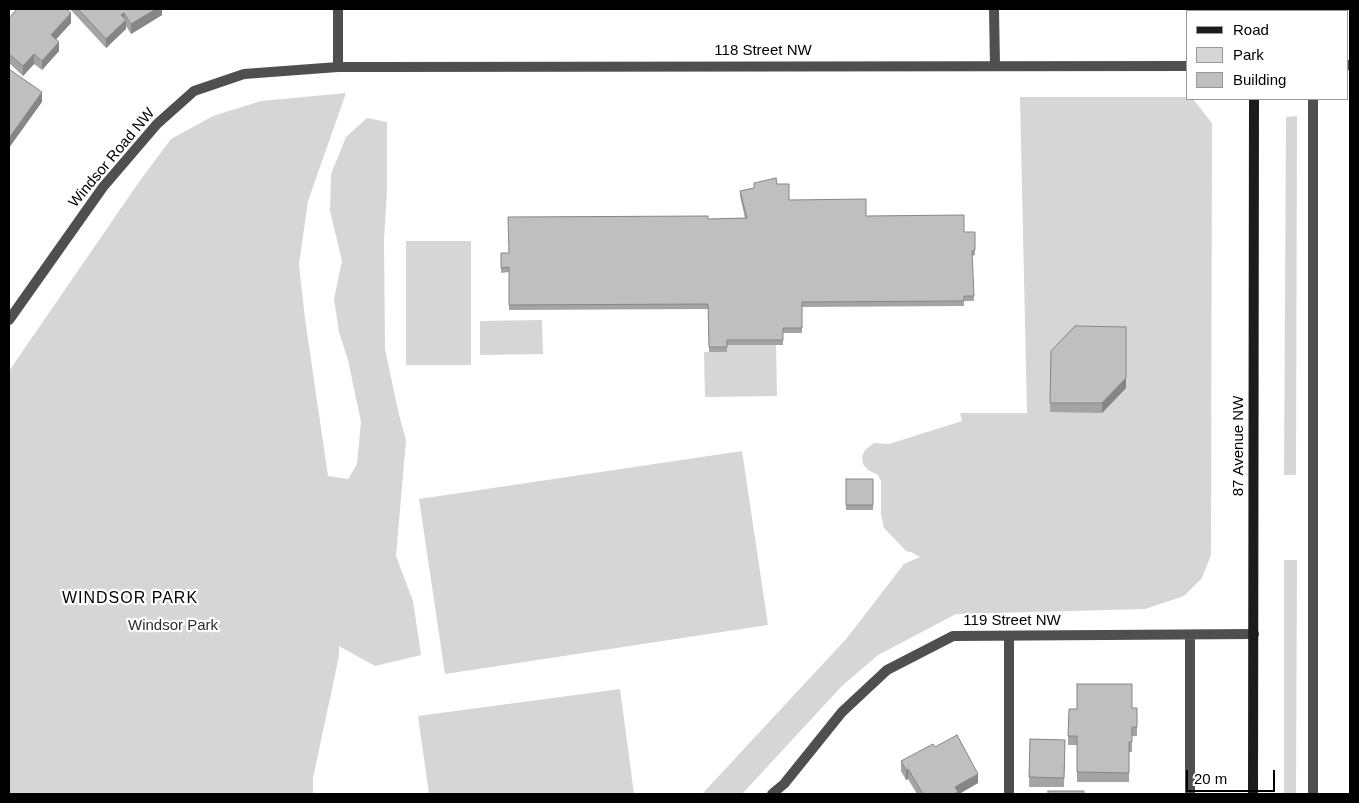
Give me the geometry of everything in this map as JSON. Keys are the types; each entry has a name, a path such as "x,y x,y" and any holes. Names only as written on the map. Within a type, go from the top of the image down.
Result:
{"main road":[{"name":"87 Avenue NW","path":"1253,794 1254,100"}],"street":[{"path":"338,9 338,67"},
{"path":"994,9 995,66"},
{"name":"118 Street NW","path":"338,67 1186,66"},
{"name":"Windsor Road NW","path":"9,320 103,187 156,124 194,91 244,74 338,67"},
{"path":"1313,100 1313,794"},
{"name":"119 Street NW","path":"772,794 784,784 842,712 887,670 954,636 1254,634"},
{"path":"1190,635 1190,794"},
{"path":"1009,637 1009,794"}],"green space":[{"name":"Windsor Park","path":"346,93 308,201 299,264 305,319 328,476 348,479 357,464 361,422 348,360 339,332 334,299 342,261 330,211 331,174 346,137 367,118 387,122 387,191 384,240 385,349 406,440 396,556 413,601 421,655 375,666 339,646 339,656 313,778 313,794 9,794 9,371 139,182 171,139 213,116 261,101"},
{"path":"1020,97 1186,97 1186,100 1194,100 1212,123 1211,555 1202,578 1184,596 1145,609 956,614 878,655 842,686 742,794 702,794 847,638 904,564 920,557 906,551 884,528 881,514 881,481 878,475 868,470 863,464 862,457 865,450 874,443 889,444 962,421 960,413 1027,413"},
{"path":"1297,116 1296,475 1284,475 1286,117"},
{"path":"406,241 471,241 471,365 406,365"},
{"path":"542,320 543,354 480,355 480,321"},
{"path":"776,344 777,396 705,397 704,352 727,352 727,345"},
{"path":"742,451 768,625 445,674 419,499"},
{"path":"1284,560 1297,560 1296,794 1284,794"},
{"path":"620,689 634,794 429,794 418,716"}],"building":[{"path":"17,9 66,9 71,13 51,35 59,42 42,61 34,54 23,66 9,54 9,18"},
{"path":"78,9 156,9 131,24 124,13 121,15 126,20 106,39"},
{"path":"9,69 42,92 9,138"},
{"path":"776,178 777,184 789,184 789,200 866,199 866,216 964,215 964,232 975,232 975,250 972,251 974,296 964,296 964,301 802,302 802,328 783,328 783,340 727,340 727,347 709,347 708,304 509,305 509,267 501,268 501,253 509,253 508,217 708,216 708,219 747,218 740,191 754,188 754,183"},
{"path":"1075,326 1126,327 1126,378 1102,403 1050,403 1051,351"},
{"path":"846,479 873,479 873,505 846,505"},
{"path":"1077,684 1132,684 1132,708 1137,708 1137,727 1132,727 1132,742 1129,742 1129,773 1077,772 1077,736 1068,736 1069,709 1077,709"},
{"path":"957,735 978,774 955,787 958,792 954,794 923,794 901,761 933,744 935,747"},
{"path":"1030,739 1065,740 1064,778 1029,777"},
{"path":"1048,791 1084,791 1084,794 1048,794"}],"district":[{"name":"WINDSOR PARK","path":"130,599"}]}
